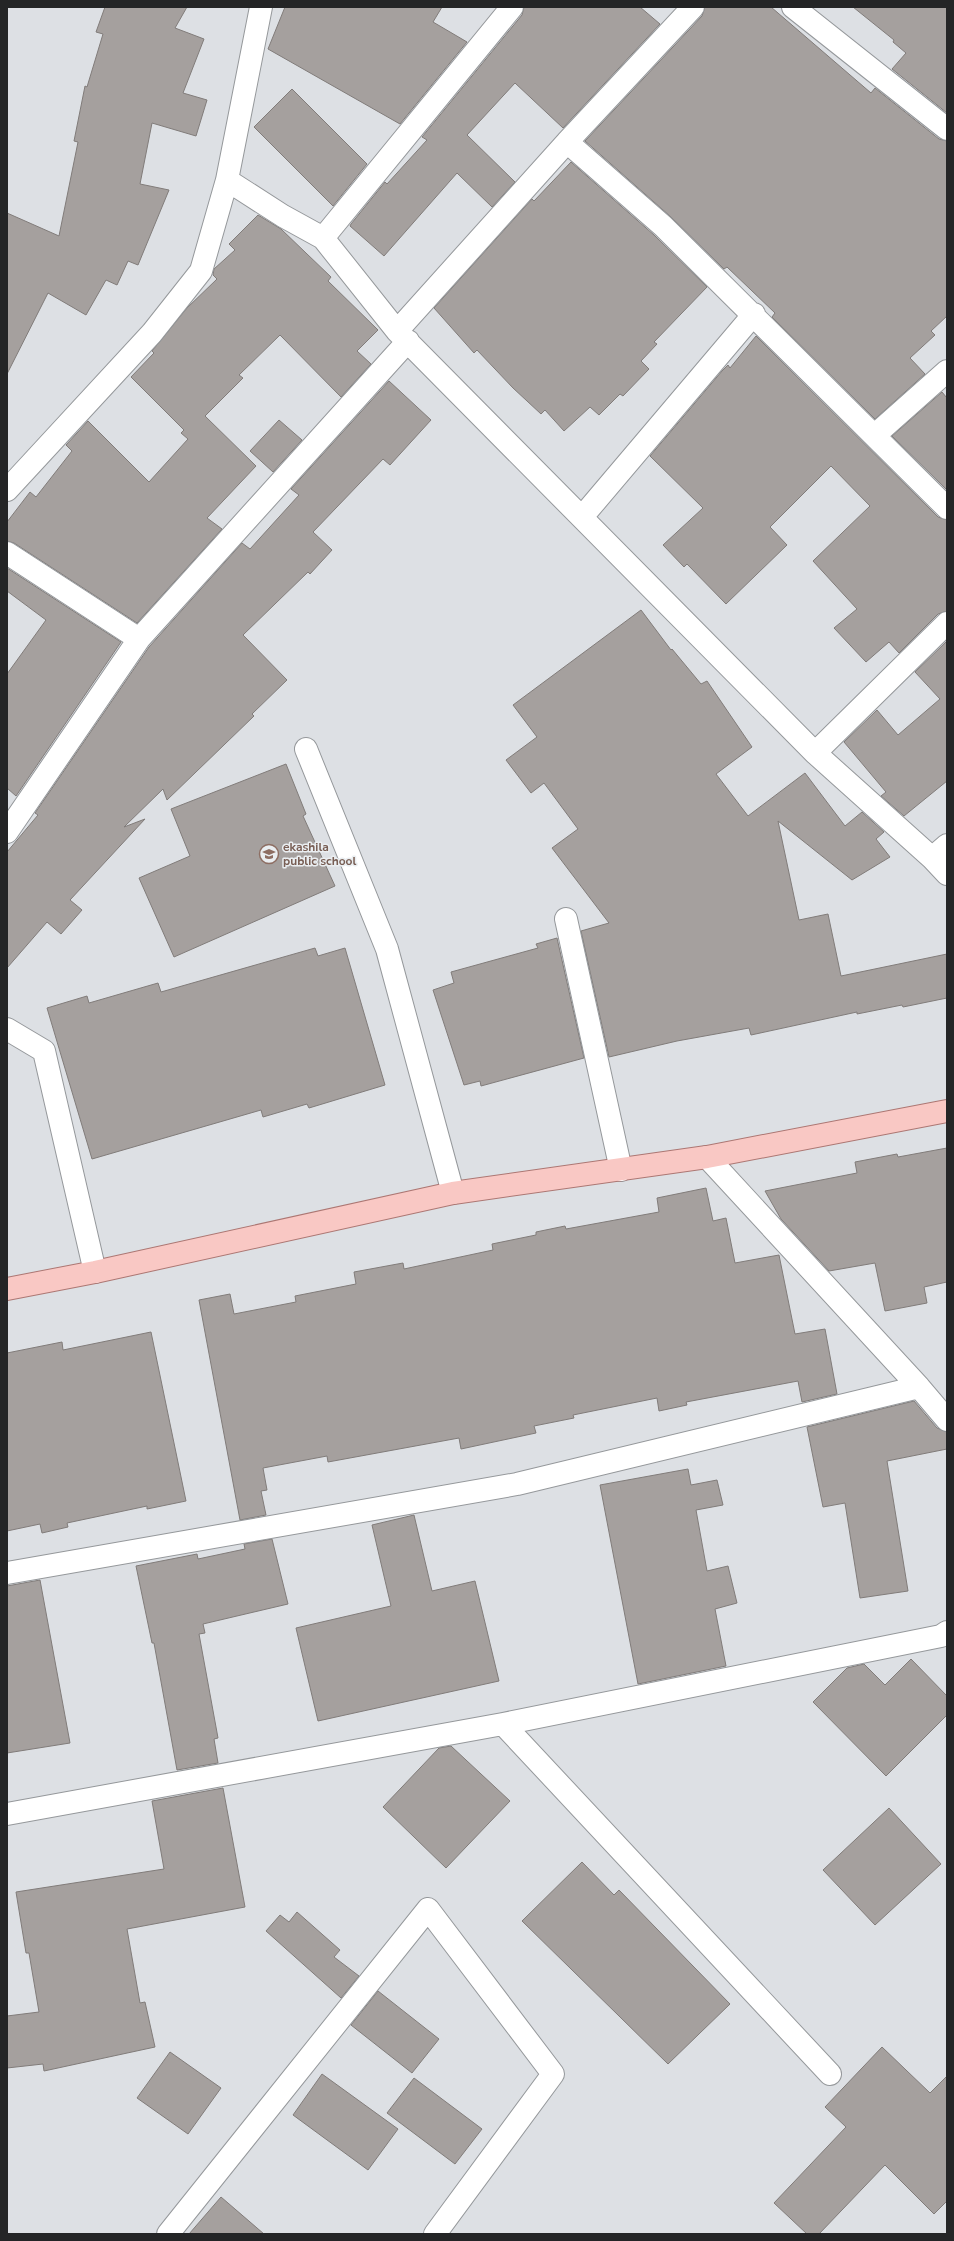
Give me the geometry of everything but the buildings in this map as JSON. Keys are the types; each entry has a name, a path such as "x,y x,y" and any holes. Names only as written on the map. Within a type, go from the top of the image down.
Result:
{"main road":[{"path":"7,1289 95,1272 453,1193 621,1170 707,1156 947,1111"}],"street":[{"path":"7,490 152,334 201,271 227,180 261,7"},
{"path":"323,238 512,7"},
{"path":"7,832 139,639 403,336 567,142 693,7"},
{"path":"793,7 947,129"},
{"path":"567,142 663,226 754,314 947,508"},
{"path":"227,180 283,216 323,238 403,336 815,753 940,852 947,874"},
{"path":"582,517 754,314"},
{"path":"874,435 947,371"},
{"path":"7,553 139,639"},
{"path":"815,753 947,623"},
{"path":"306,749 387,949 453,1193"},
{"path":"566,919 621,1170"},
{"path":"7,1029 44,1051 95,1272"},
{"path":"707,1156 919,1386 947,1420"},
{"path":"7,1573 517,1484 919,1386"},
{"path":"7,1814 503,1724 945,1637"},
{"path":"503,1724 830,2074"},
{"path":"168,2234 428,1909 553,2074 435,2234"}],"place":[{"name":"ekashila public school","path":"269,854"}]}
